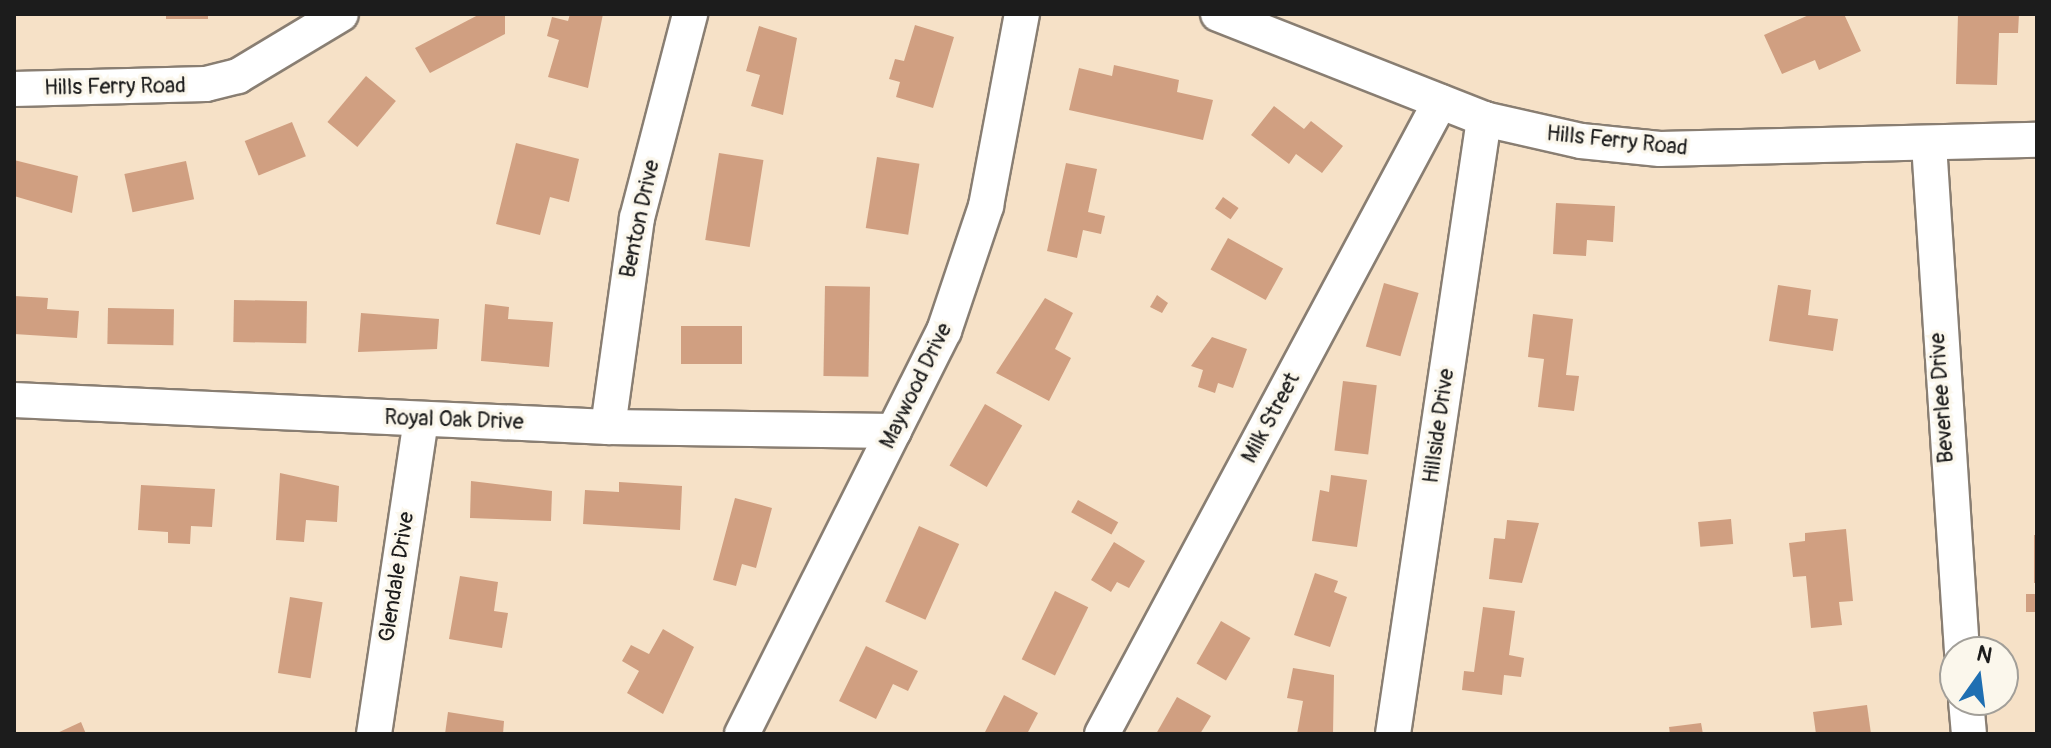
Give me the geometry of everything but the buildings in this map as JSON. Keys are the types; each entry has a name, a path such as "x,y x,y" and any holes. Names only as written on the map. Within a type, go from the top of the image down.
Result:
{"street":[{"name":"Hills Ferry Road","path":"14,89 206,84 238,76 341,14"},
{"name":"Benton Drive","path":"608,427 637,218 690,14"},
{"name":"Maywood Drive","path":"742,734 894,431 968,269 1022,14"},
{"name":"Hills Ferry Road","path":"1218,14 1484,119 1660,149 2037,140"},
{"name":"Milk Street","path":"1102,734 1440,102"},
{"name":"Hillside Drive","path":"1393,734 1484,119"},
{"name":"Beverlee Drive","path":"1929,144 1961,636"},
{"name":"Royal Oak Drive","path":"14,400 608,427 894,431"},
{"name":"Glendale Drive","path":"374,734 421,419"}]}
